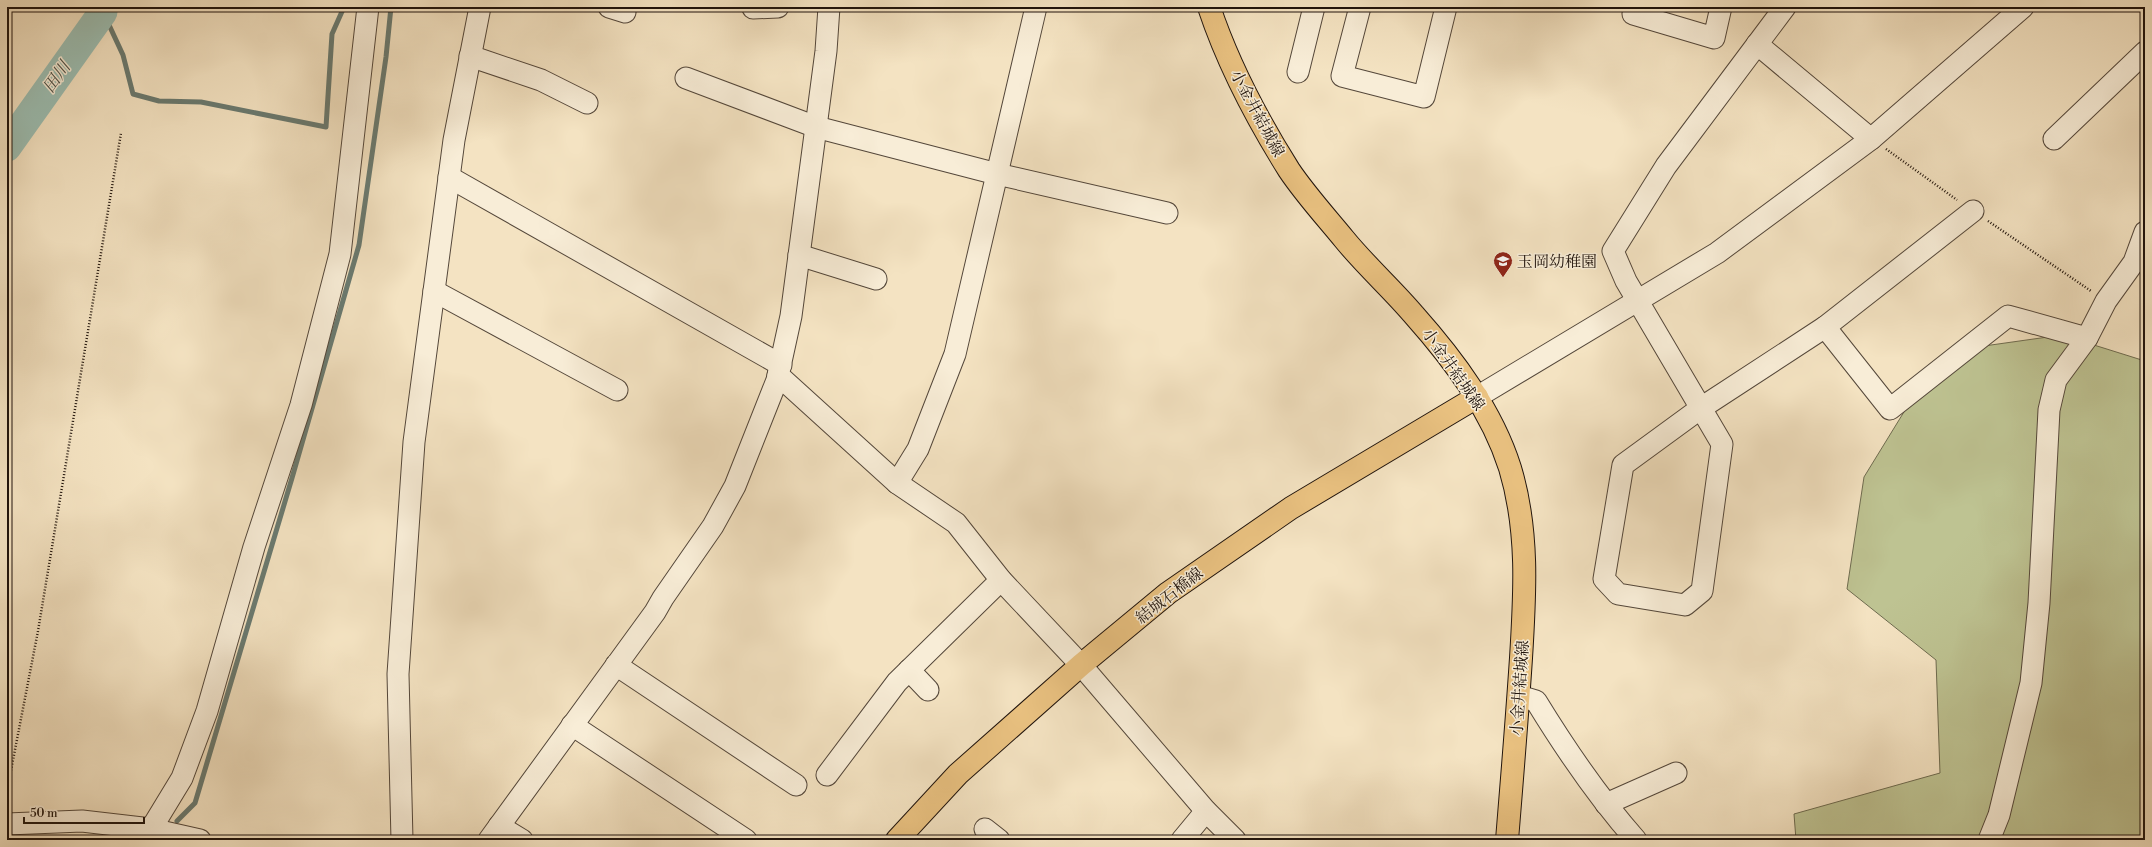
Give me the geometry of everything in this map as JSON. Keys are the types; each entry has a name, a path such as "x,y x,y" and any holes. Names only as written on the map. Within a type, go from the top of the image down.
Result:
{"main road":[{"name":"小金井結城線","path":"1209,7 1242,89 1290,171 1345,241 1415,316 1477,397 1498,437 1509,468 1522,529 1526,581 1519,696 1507,840"},
{"name":"結城石橋線","path":"898,840 958,774 1081,665 1168,593 1228,550 1291,508 1477,397"}],"street":[{"path":"151,829 182,778 207,711 254,547 301,405 340,254 368,7"},
{"path":"402,840 398,674 414,442 454,140 480,7"},
{"path":"753,8 778,7"},
{"path":"522,840 494,833 655,612 713,526 735,486 780,370 791,316 826,51 829,7"},
{"path":"897,483 918,449 955,354 1036,7"},
{"path":"1298,72 1314,7"},
{"path":"1360,7 1342,76 1424,97 1446,7"},
{"path":"1634,7 1633,14 1714,38 1721,7"},
{"path":"1785,7 1666,166 1613,251 1626,281 1701,408 1722,444 1702,591 1685,605 1618,594 1604,579 1624,465 1701,408 1825,328 1973,211"},
{"path":"1477,397 1717,253 1872,139 2023,7"},
{"path":"1757,44 1872,139"},
{"path":"2054,139 2145,52"},
{"path":"470,56 541,80 587,103"},
{"path":"686,78 816,126 997,174 1167,213"},
{"path":"449,178 780,370 897,483 956,523 1001,580 1081,665 1206,811 1235,840"},
{"path":"1989,840 1999,815 2031,683 2039,603 2049,410 2056,380 2087,338 2106,302 2140,266 2145,232"},
{"path":"798,255 876,279"},
{"path":"434,291 617,390"},
{"path":"1825,328 1890,409 2008,316 2087,338"},
{"path":"827,775 897,682 1001,580"},
{"path":"616,665 796,785"},
{"path":"909,670 928,690"},
{"path":"1519,696 1536,701 1567,752 1606,804 1636,840"},
{"path":"572,725 746,840"},
{"path":"1606,804 1676,773"},
{"path":"1182,840 1206,811"},
{"path":"7,824 82,821 151,829 200,840"}],"path":[{"path":"7,791 38,631 121,133"}],"green space":[{"path":"2062,335 2145,361 2145,840 1796,840 1794,814 1940,773 1936,660 1847,589 1864,477 1907,407 1984,346"}],"waterway":[{"name":"田川","path":"7,147 103,12 103,7"},
{"path":"103,12 123,55 133,94 159,101 201,102 326,127 332,34 344,7"},
{"path":"177,821 195,803 292,478 359,245 386,57 391,7"}],"place":[{"name":"玉岡幼稚園","path":"1503,278"}]}
